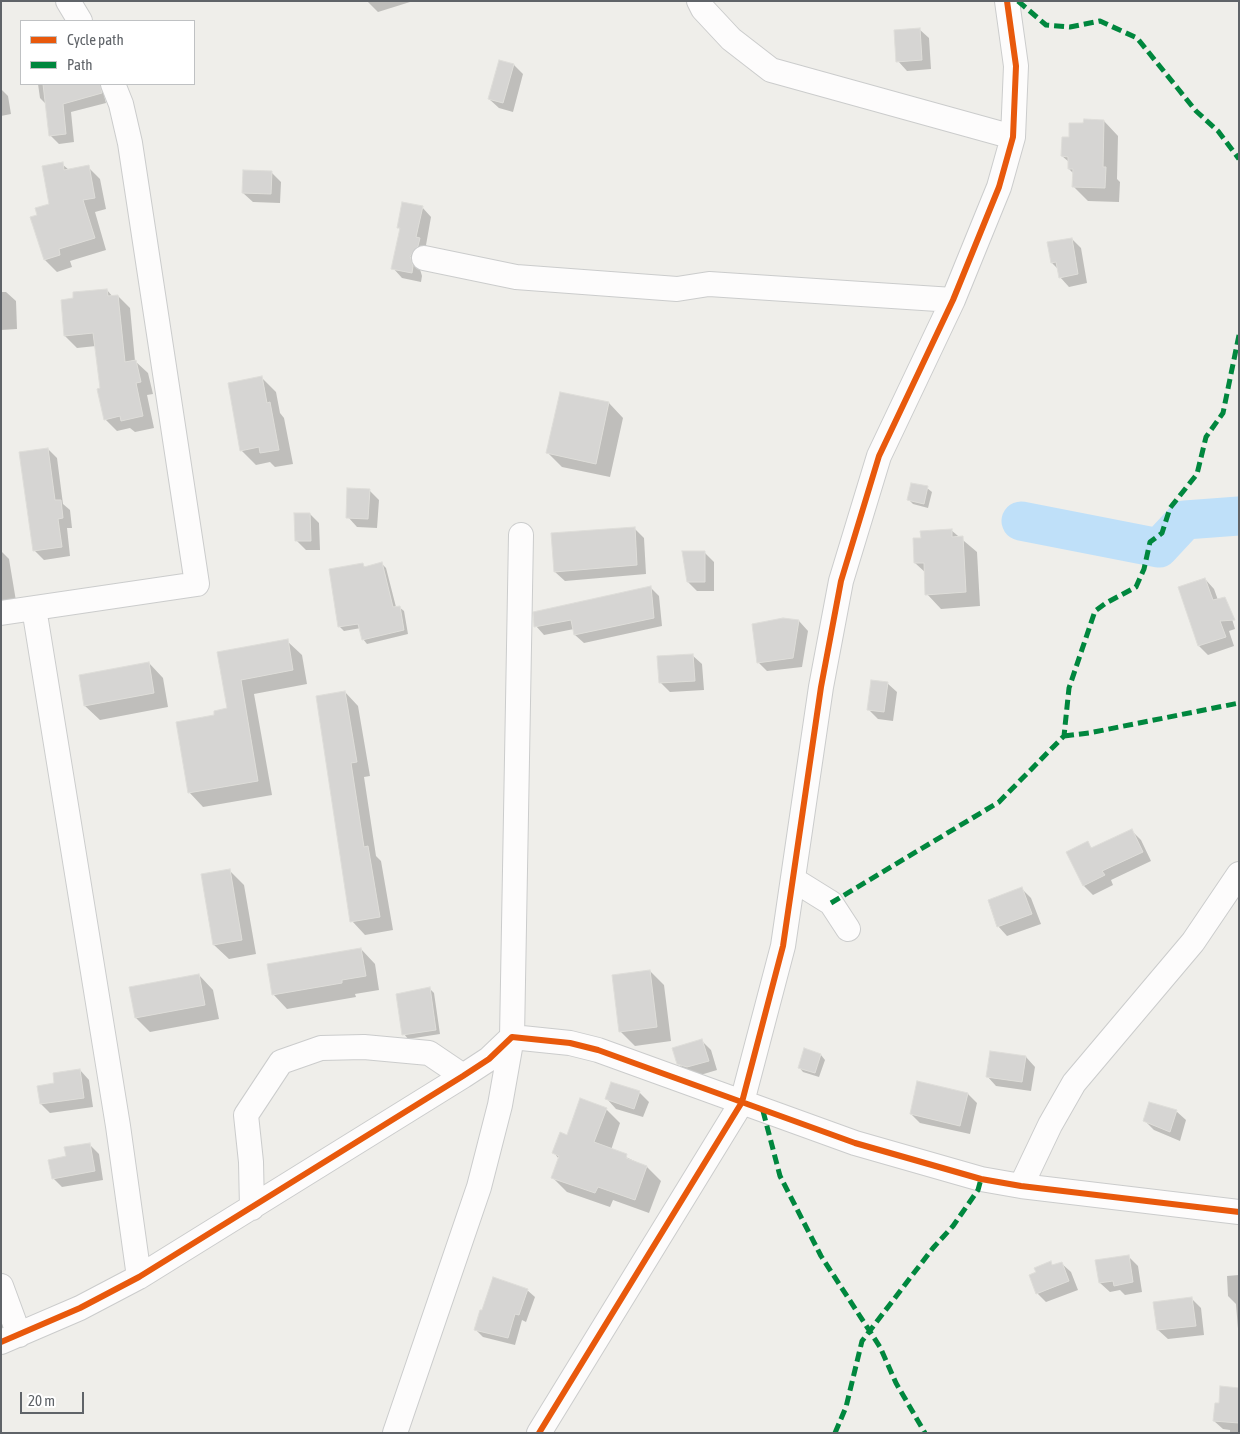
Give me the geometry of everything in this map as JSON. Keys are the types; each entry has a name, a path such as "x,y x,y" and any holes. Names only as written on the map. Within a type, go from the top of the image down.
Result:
{"street":[{"path":"68,1 79,20"},
{"path":"699,1 731,39 771,70 1013,137"},
{"path":"539,1433 742,1102 782,946 794,880 821,688 841,581 879,456 953,300 999,187 1013,137 1016,66 1007,1"},
{"path":"1,613 197,584 130,143 121,104 113,85"},
{"path":"424,258 516,277 677,289 709,284 953,300"},
{"path":"395,1433 479,1187 500,1106 512,1038 520,534"},
{"path":"34,608 118,1126 139,1277"},
{"path":"1022,1186 1050,1125 1074,1083 1193,942 1239,874"},
{"path":"794,880 831,904 848,929"},
{"path":"1,1286 10,1339 80,1308 139,1277 252,1208 489,1059 512,1038 570,1043 598,1050 855,1143 981,1179 1022,1186 1239,1212"},
{"path":"252,1208 251,1162 246,1115 282,1062 321,1048 364,1047 429,1053 463,1076"}],"building":[{"path":"920,28 922,60 896,62 894,30"},
{"path":"499,60 514,64 503,103 488,99"},
{"path":"43,85 100,85 102,93 63,104 66,134 49,136"},
{"path":"1084,119 1104,120 1103,167 1106,167 1105,188 1072,187 1073,169 1068,169 1068,157 1061,156 1062,137 1069,137 1069,123 1083,123"},
{"path":"63,162 64,170 89,165 95,198 83,200 95,238 59,249 60,255 44,260 30,217 37,215 35,208 49,204 42,166"},
{"path":"243,170 272,171 271,194 242,193"},
{"path":"402,202 423,206 416,237 420,238 418,246 410,256 413,266 412,273 391,269 400,228 397,228"},
{"path":"1072,238 1078,274 1059,278 1056,262 1051,263 1047,242"},
{"path":"107,289 108,296 118,295 125,362 136,360 141,382 136,383 143,416 121,421 120,416 104,420 97,389 100,388 93,333 64,336 61,300 73,298 73,292"},
{"path":"262,376 267,403 270,402 279,450 260,453 259,447 240,451 228,383"},
{"path":"560,392 609,402 596,464 546,453"},
{"path":"48,448 55,500 61,500 63,518 58,519 62,547 33,551 19,452"},
{"path":"911,483 928,486 924,504 907,500"},
{"path":"347,488 370,489 368,519 346,518"},
{"path":"294,513 310,513 311,541 295,541"},
{"path":"635,527 637,565 554,572 551,533"},
{"path":"952,529 952,537 963,536 966,592 925,595 924,563 914,563 913,538 921,538 920,531"},
{"path":"682,551 705,551 705,582 687,582"},
{"path":"382,562 393,607 400,606 404,630 362,640 358,624 338,627 329,569 363,563 364,567"},
{"path":"1205,578 1213,600 1225,597 1235,620 1220,621 1226,637 1198,646 1178,587"},
{"path":"651,586 654,618 574,635 571,620 534,627 533,612"},
{"path":"783,618 799,620 793,658 757,663 752,624"},
{"path":"288,639 293,670 241,680 258,781 188,793 176,722 214,715 214,711 227,708 217,652"},
{"path":"693,654 695,681 659,683 657,656"},
{"path":"149,662 154,693 84,706 79,675"},
{"path":"871,680 888,682 884,712 867,710"},
{"path":"345,691 357,762 351,763 364,847 368,846 380,917 350,922 316,696"},
{"path":"1132,829 1143,852 1102,871 1105,875 1083,886 1066,852 1088,841 1091,848"},
{"path":"230,869 242,940 213,945 201,874"},
{"path":"1022,887 1032,914 997,927 988,900"},
{"path":"361,948 366,976 342,980 342,983 272,995 267,964"},
{"path":"650,970 657,1027 619,1032 612,975"},
{"path":"199,974 205,1005 135,1018 129,987"},
{"path":"430,987 436,1030 402,1035 396,994"},
{"path":"702,1039 709,1061 687,1067 677,1064 672,1048"},
{"path":"804,1048 821,1054 815,1073 798,1068"},
{"path":"990,1051 1026,1056 1022,1082 986,1077"},
{"path":"80,1069 84,1098 40,1104 37,1086 54,1083 53,1073"},
{"path":"917,1081 968,1093 960,1126 910,1114"},
{"path":"611,1082 640,1091 634,1109 605,1099"},
{"path":"580,1098 607,1108 594,1142 627,1154 626,1158 647,1166 635,1200 598,1187 595,1193 551,1178 559,1156 552,1153 560,1132 567,1135"},
{"path":"1149,1102 1177,1110 1170,1132 1143,1121"},
{"path":"90,1143 95,1171 52,1179 48,1160 66,1156 64,1147"},
{"path":"1129,1255 1133,1282 1114,1286 1113,1281 1099,1283 1095,1260"},
{"path":"1051,1261 1052,1265 1062,1262 1069,1281 1036,1294 1029,1275 1036,1272 1034,1268"},
{"path":"493,1277 528,1289 519,1315 515,1314 508,1338 474,1330"},
{"path":"1192,1297 1196,1326 1157,1330 1153,1302"},
{"path":"1220,1386 1239,1388 1239,1423 1213,1421 1215,1403 1219,1403"}],"waterway":[{"path":"1021,521 1159,548 1185,520 1239,516"}],"marked path":[{"path":"1018,1 1046,25 1070,27 1100,21 1137,38 1196,111 1218,131 1239,159"},
{"path":"831,903 999,802 1064,736 1069,688 1095,611 1136,587 1144,569 1150,542 1162,533 1170,508 1197,474 1206,437 1223,413 1239,335"},
{"path":"1064,736 1089,733 1239,703"},
{"path":"763,1111 780,1176 821,1256 880,1347 896,1383 925,1433"},
{"path":"835,1433 846,1407 862,1341 933,1248 953,1226 978,1190 981,1179"}],"cycle path":[{"path":"539,1433 742,1102 783,946 821,687 841,581 879,456 953,300 999,187 1013,137 1016,66 1007,1"},
{"path":"1,1342 80,1308 139,1277 463,1076 489,1059 512,1037 570,1043 598,1050 855,1143 981,1179 1021,1186 1239,1212"}]}
